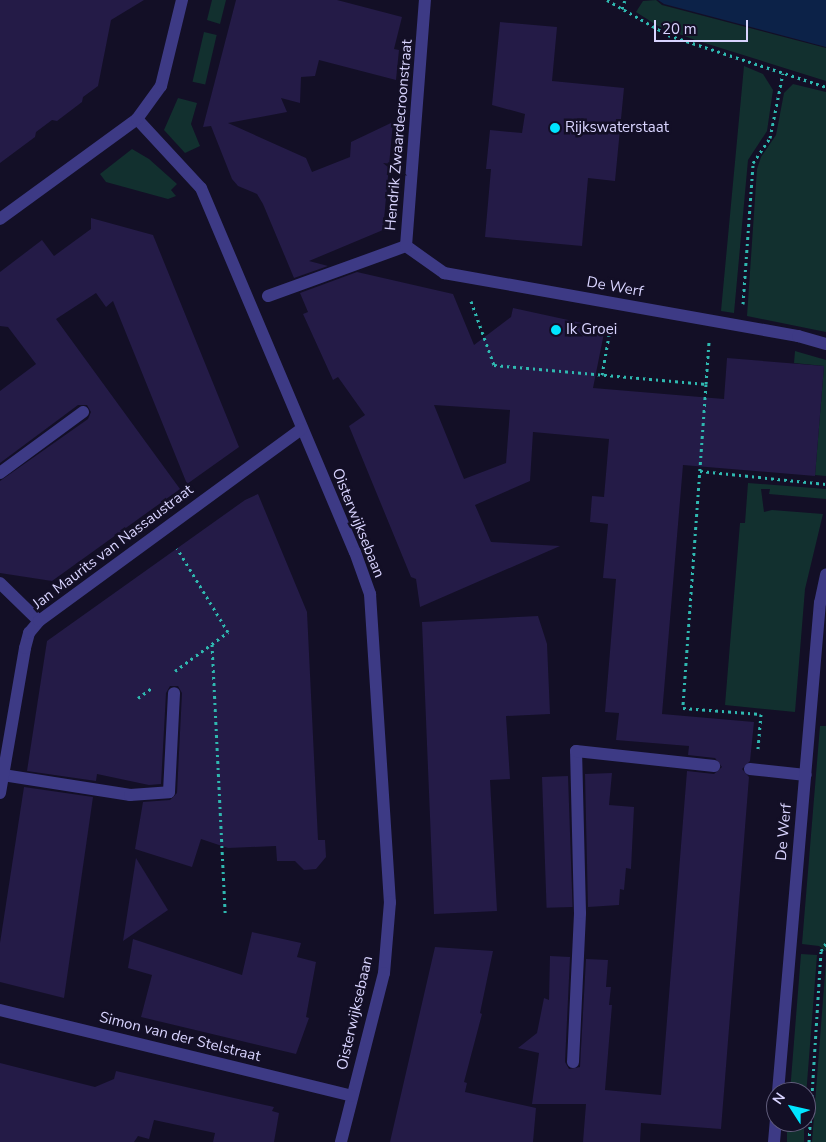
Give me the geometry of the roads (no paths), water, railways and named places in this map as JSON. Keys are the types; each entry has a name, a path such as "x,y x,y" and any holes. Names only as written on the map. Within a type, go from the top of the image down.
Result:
{"street":[{"path":"0,219 137,118 162,86 182,0"},
{"name":"Hendrik Zwaardecroonstraat","path":"268,296 406,246 427,7 425,0"},
{"name":"Oisterwijksebaan","path":"137,118 201,188 301,429 355,552 370,594 390,902 384,973 341,1142"},
{"name":"De Werf","path":"406,246 444,273 710,320 826,344"},
{"path":"0,473 83,412"},
{"name":"Jan Maurits van Nassaustraat","path":"0,793 29,633 39,621 301,429"},
{"name":"De Werf","path":"779,1082 820,603 826,574"},
{"path":"0,583 39,621"},
{"path":"3,775 130,796 169,792 174,693"},
{"path":"573,1062 580,913 576,751 714,766"},
{"path":"753,769 806,775"},
{"name":"Simon van der Stelstraat","path":"0,1010 352,1096"}],"water":[{"path":"658,0 826,0 826,47 664,4"}],"place":[{"name":"Rijkswaterstaat","path":"555,128"},
{"name":"Ik Groei","path":"556,330"}]}
